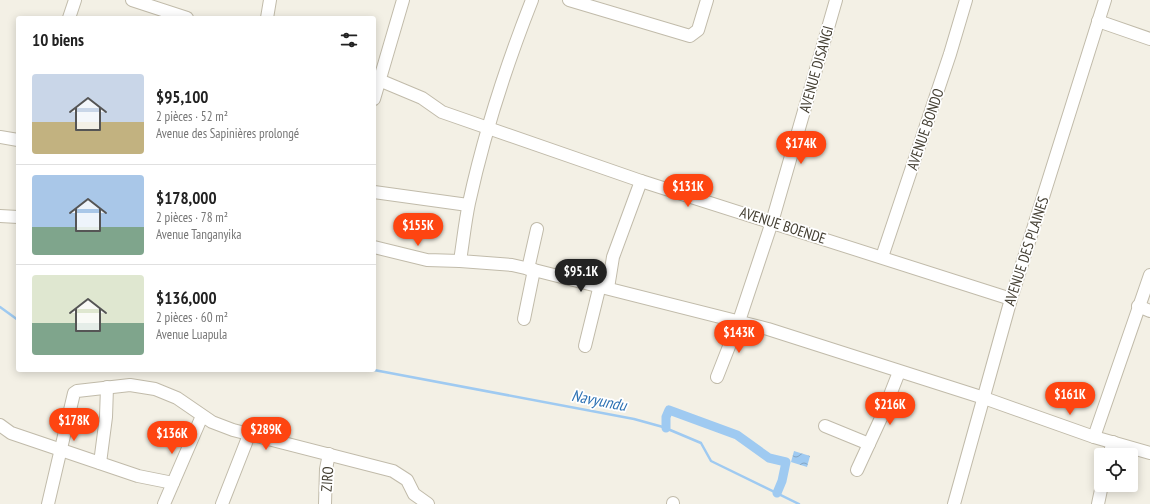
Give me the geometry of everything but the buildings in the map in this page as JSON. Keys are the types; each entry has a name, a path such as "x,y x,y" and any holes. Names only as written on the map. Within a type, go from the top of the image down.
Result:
{"street":[{"path":"70,16 75,0"},
{"path":"132,0 152,3 182,16"},
{"path":"267,16 270,0"},
{"path":"376,91 403,0"},
{"path":"460,261 468,205 488,128 505,74 532,0"},
{"path":"569,0 685,36 693,36 698,30 706,0"},
{"name":"AVENUE DISANGI","path":"717,377 739,321 772,222 836,0"},
{"name":"AVENUE BONDO","path":"882,257 950,54 966,0"},
{"name":"AVENUE DES PLAINES","path":"954,504 1011,299 1105,0"},
{"path":"1098,21 1150,40"},
{"name":"AVENUE BOENDE","path":"379,80 422,98 438,110 488,128 641,181 1011,299"},
{"path":"0,137 16,140"},
{"path":"585,346 613,256 641,181"},
{"path":"376,192 468,205"},
{"path":"0,216 16,217"},
{"path":"524,319 537,228"},
{"path":"376,247 428,260 460,261 531,269 604,286 739,321 814,343 899,372 984,398 1094,437 1150,453"},
{"path":"1094,437 1138,306 1150,275"},
{"path":"1138,306 1150,310"},
{"path":"857,470 899,372"},
{"path":"48,504 74,393 77,391 130,385 155,389 177,398 202,416 223,426 249,435 393,471 407,480 412,492 428,504"},
{"path":"100,463 106,417 107,387"},
{"path":"164,504 202,416"},
{"path":"0,425 11,433 60,450 138,476 173,483"},
{"path":"825,426 869,444"},
{"path":"222,504 249,435"},
{"path":"1111,448 1113,442"},
{"name":"ZIRO","path":"325,504 326,470 329,454"},
{"path":"1098,504 1101,492"}],"water":[{"path":"794,451 810,456 807,467 791,462"}],"waterway":[{"name":"Navyundu","path":"0,307 16,319"},
{"name":"Navyundu","path":"376,370 634,419 663,427 701,443 711,461 799,504"},
{"path":"666,428 666,417 669,410 737,435 769,458 786,462 782,481 777,493"}]}
